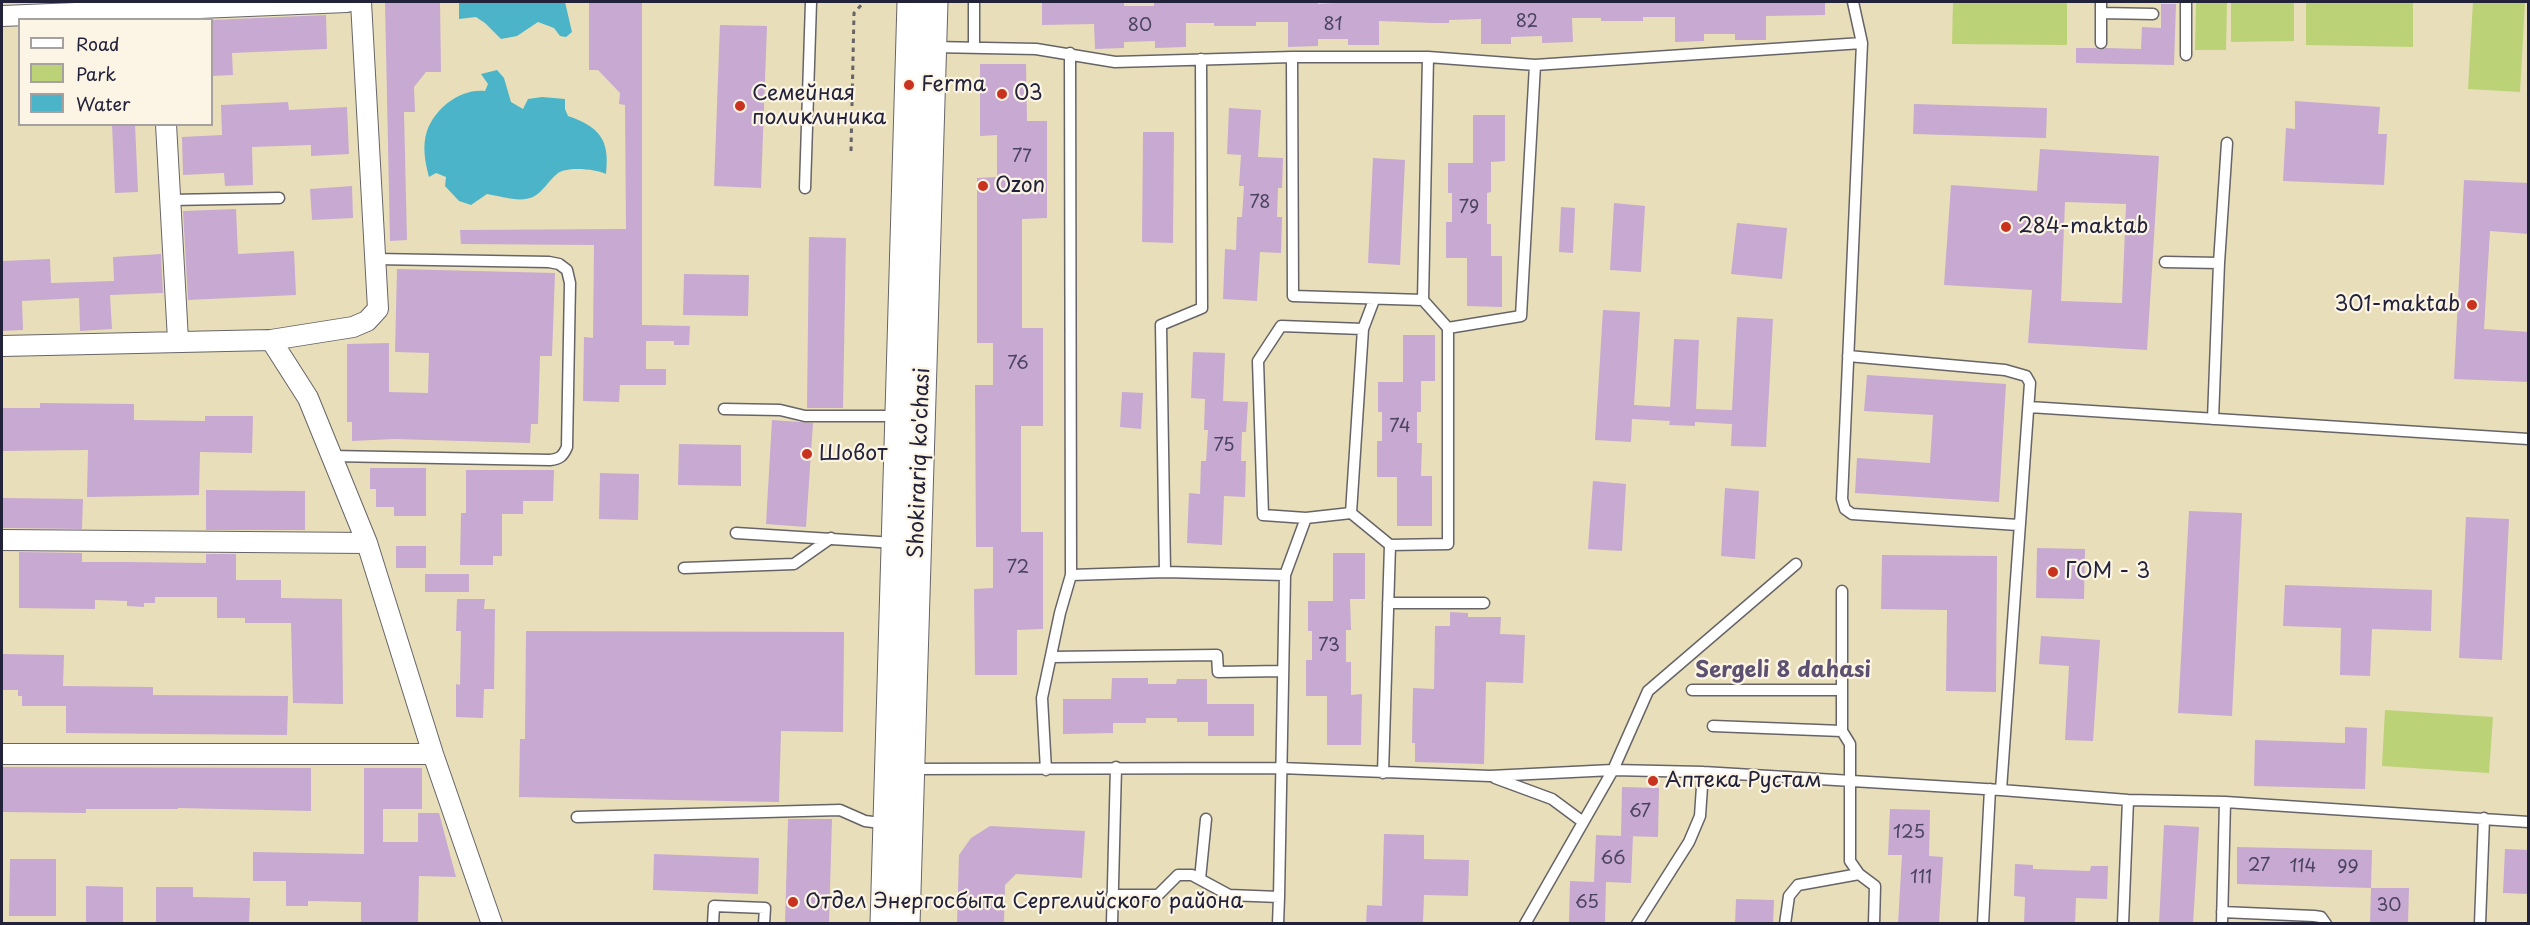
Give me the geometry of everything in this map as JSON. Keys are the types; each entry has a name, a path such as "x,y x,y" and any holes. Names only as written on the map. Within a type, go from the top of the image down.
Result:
{"main road":[{"name":"Shokirariq ko'chasi","path":"906,924 898,824 896,543 911,2"},
{"name":"Shokirariq ko'chasi","path":"884,924 898,824 911,769 934,2"}],"street":[{"path":"2,16 160,14 347,2"},
{"path":"2,346 178,340 271,340 353,327 367,321 378,309 361,2"},
{"path":"166,126 178,340"},
{"path":"271,340 308,398 367,543 433,754 492,924"},
{"path":"2,540 367,543"},
{"path":"2,754 433,754"}],"lane":[{"path":"805,188 811,2"},
{"path":"974,2 974,48"},
{"path":"1853,2 1862,43 1842,499 1845,509 1852,514 2018,525"},
{"path":"2101,2 2101,43"},
{"path":"2186,2 2186,55"},
{"path":"2101,13 2153,14"},
{"path":"933,47 1036,49 1114,62 1292,57 1428,57 1535,65 1862,43"},
{"path":"1046,770 1042,698 1071,575 1070,53"},
{"path":"1292,57 1293,296 1423,300"},
{"path":"1363,329 1281,326 1258,361 1263,516 1306,518 1351,513 1390,545 1448,544 1448,328 1423,300 1428,57"},
{"path":"1165,572 1161,325 1202,308 1201,59"},
{"path":"1448,328 1521,316 1535,65"},
{"path":"2213,419 2219,263 2227,143"},
{"path":"170,200 279,198"},
{"path":"331,456 558,459 567,447 570,283 567,270 559,264 549,262 375,259"},
{"path":"2165,262 2219,263"},
{"path":"1351,513 1363,329 1374,300"},
{"path":"1848,356 2018,372 2026,376 2030,383 1983,924"},
{"path":"2029,407 2529,439"},
{"path":"724,409 780,410 806,416 899,416"},
{"path":"1278,924 1285,575 1306,518"},
{"path":"736,533 896,543"},
{"path":"684,568 794,564 831,538"},
{"path":"1383,773 1390,545"},
{"path":"1525,924 1612,770 1648,691 1796,564"},
{"path":"1071,575 1165,572 1285,575"},
{"path":"1842,591 1842,731 1850,744 1850,861 1859,874 1875,886 1874,924"},
{"path":"1388,603 1484,603"},
{"path":"1051,657 1217,655 1218,672 1282,671"},
{"path":"1692,690 1842,690"},
{"path":"1713,726 1842,731"},
{"path":"1112,924 1116,767"},
{"path":"911,769 1280,768 1491,776 1612,770 1703,772 2128,800 2225,802 2529,822"},
{"path":"1637,924 1689,842 1700,816 1703,772"},
{"path":"1491,776 1552,800 1583,822"},
{"path":"2123,924 2128,800"},
{"path":"2222,924 2225,802"},
{"path":"577,817 840,810 865,820 898,824"},
{"path":"2480,924 2484,818"},
{"path":"1200,879 1206,819"},
{"path":"1785,924 1789,896 1798,885 1859,874"},
{"path":"1112,896 1158,895 1178,875 1192,875 1229,895 1279,897"},
{"path":"713,924 714,906 765,908 764,924"},
{"path":"2222,912 2314,916 2321,917 2326,924"}],"path":[{"path":"851,151 854,13 864,2"}],"green space":[{"path":"1953,2 2067,2 2067,45 1952,44"},
{"path":"2196,2 2227,2 2226,50 2195,50"},
{"path":"2231,2 2294,2 2294,41 2231,42"},
{"path":"2306,2 2413,2 2413,47 2306,45"},
{"path":"2473,2 2525,2 2520,92 2468,89"},
{"path":"2385,710 2493,717 2489,773 2382,766"}],"water":[{"path":"459,2 565,2 572,32 566,37 560,36 554,28 538,22 517,36 501,39 476,17 459,19"},
{"path":"497,70 504,78 511,102 523,109 528,99 542,97 565,99 568,116 588,125 600,136 606,152 606,174 573,169 561,171 540,192 528,199 487,194 471,205 459,201 445,186 446,177 436,173 429,177 425,160 425,137 436,115 458,96 485,91 488,84 481,74"}],"building":[{"path":"385,2 440,2 441,72 426,72 414,87 415,112 404,112 407,240 390,241"},
{"path":"589,2 642,2 642,325 690,326 689,345 674,345 674,341 646,341 646,369 666,369 666,385 620,385 619,402 583,401 584,337 593,338 594,245 461,244 460,230 626,229 625,105 619,104 620,93 598,70 589,70"},
{"path":"1042,2 1124,2 1124,6 1154,6 1154,2 1318,2 1318,4 1347,2 1825,2 1825,15 1766,16 1766,40 1735,40 1735,34 1704,34 1704,41 1675,42 1675,17 1643,17 1643,21 1572,18 1573,42 1542,43 1542,36 1511,37 1511,44 1481,44 1481,19 1449,20 1449,23 1379,21 1379,45 1348,45 1348,39 1318,39 1318,46 1288,47 1288,22 1256,22 1256,26 1186,23 1186,47 1155,48 1155,41 1124,42 1124,48 1095,49 1094,24 1042,25"},
{"path":"2161,4 2176,4 2174,65 2076,63 2076,48 2141,49 2142,27 2161,28"},
{"path":"326,15 327,49 232,53 233,75 213,76 213,20"},
{"name":"Семейная поликлиника","path":"720,25 767,26 761,188 714,186"},
{"path":"980,64 1026,64 1027,121 1047,121 1047,218 1022,219 1022,328 1043,328 1043,426 1021,426 1021,532 1043,532 1043,629 1017,630 1017,675 975,675 974,589 993,588 993,547 976,547 975,385 993,385 993,343 977,343 977,178 997,177 997,135 980,136"},
{"path":"2295,101 2380,107 2378,134 2387,134 2384,185 2283,181 2286,128 2295,129"},
{"path":"288,102 289,110 347,107 349,154 311,156 311,145 252,147 253,185 225,186 224,173 183,175 182,137 222,135 221,105"},
{"path":"1914,104 2047,108 2046,138 1913,134"},
{"path":"1229,108 1261,110 1258,157 1283,158 1282,188 1278,188 1277,217 1282,217 1281,253 1260,252 1257,301 1223,299 1225,249 1236,250 1237,217 1242,217 1244,186 1239,186 1241,155 1227,154"},
{"path":"1473,115 1505,115 1505,161 1491,162 1491,192 1487,193 1487,224 1491,224 1491,256 1502,256 1502,307 1467,306 1467,258 1446,258 1446,222 1452,222 1452,193 1448,193 1448,163 1473,163"},
{"path":"112,126 135,126 138,192 115,193"},
{"path":"1143,132 1174,132 1173,243 1142,242"},
{"name":"284-maktab","path":"2040,149 2159,156 2147,350 2028,343 2032,290 1944,285 1951,185 2037,191","holes":["2065,202 2126,204 2122,303 2061,301"]},
{"path":"1373,158 1405,160 1400,265 1368,263"},
{"name":"301-maktab","path":"2464,180 2529,183 2529,234 2490,231 2484,329 2529,332 2529,382 2454,379"},
{"path":"352,186 353,218 312,220 310,189"},
{"path":"1614,203 1645,206 1641,272 1610,270"},
{"path":"1561,207 1575,208 1573,253 1559,252"},
{"path":"236,209 238,254 294,251 296,295 188,300 183,211"},
{"path":"1737,223 1787,228 1782,279 1731,274"},
{"path":"809,237 846,238 843,408 807,408"},
{"path":"161,254 163,293 110,295 112,329 80,331 79,298 22,301 23,330 2,331 2,261 50,259 51,283 114,281 113,257"},
{"path":"397,269 555,273 552,356 540,356 538,424 531,424 530,443 394,439 352,441 352,422 347,422 347,344 389,343 389,392 428,393 429,353 395,352"},
{"path":"684,274 749,275 748,316 683,315"},
{"path":"1603,310 1640,312 1634,405 1670,407 1674,339 1699,340 1696,409 1732,410 1737,317 1773,319 1766,447 1731,446 1732,424 1695,422 1695,426 1669,425 1670,421 1632,419 1631,442 1595,440"},
{"path":"1403,335 1435,335 1435,381 1421,381 1421,412 1417,412 1417,443 1422,443 1421,476 1432,476 1432,526 1397,526 1397,477 1377,477 1377,441 1382,441 1382,412 1378,412 1378,382 1403,382"},
{"path":"1193,352 1225,353 1223,401 1248,402 1246,432 1242,432 1241,461 1246,461 1245,497 1224,496 1222,545 1187,543 1189,493 1200,494 1201,461 1206,461 1208,430 1204,430 1205,399 1191,398"},
{"path":"1867,375 2006,384 1999,502 1855,493 1857,458 1930,463 1933,415 1864,411"},
{"path":"1122,392 1143,393 1141,429 1120,427"},
{"path":"40,403 134,404 134,420 205,421 205,416 253,416 252,453 200,452 199,495 87,497 88,450 2,451 2,408 40,408"},
{"path":"772,420 813,423 806,527 766,524"},
{"path":"679,444 741,445 741,486 678,485"},
{"path":"370,468 426,468 426,516 394,516 394,507 376,507 376,489 370,489"},
{"path":"466,470 554,470 553,501 523,501 523,514 502,514 502,556 493,556 493,565 460,565 461,513 466,513"},
{"path":"600,473 639,474 638,520 599,519"},
{"path":"1593,481 1626,484 1622,551 1588,549"},
{"path":"1725,488 1759,491 1755,559 1721,556"},
{"path":"206,490 305,491 305,530 206,530"},
{"path":"2,498 83,499 82,529 2,528"},
{"path":"2189,511 2242,513 2232,716 2178,713"},
{"path":"2466,517 2509,519 2502,660 2459,658"},
{"path":"396,546 426,546 426,568 396,568"},
{"path":"2037,548 2085,549 2084,599 2036,598"},
{"path":"19,552 82,553 82,562 206,563 206,554 236,554 236,580 281,580 281,598 342,599 343,704 293,703 291,623 245,623 245,618 217,618 217,597 155,597 155,603 144,603 144,607 127,606 127,601 95,600 95,609 19,608"},
{"path":"1333,553 1365,553 1365,599 1350,599 1351,630 1346,630 1346,662 1351,662 1351,695 1362,694 1361,745 1327,745 1327,696 1306,696 1306,660 1312,660 1312,631 1308,631 1308,601 1333,601"},
{"path":"1882,555 1997,556 1996,692 1946,691 1947,610 1881,609"},
{"path":"425,574 469,574 469,592 425,592"},
{"path":"2285,585 2432,590 2431,631 2372,629 2370,676 2340,675 2341,628 2283,626"},
{"path":"457,599 485,599 484,609 495,609 494,689 484,689 483,718 456,717 456,684 460,685 461,631 456,631"},
{"path":"1450,612 1468,613 1468,617 1501,617 1500,634 1525,635 1523,683 1486,682 1484,764 1415,762 1415,743 1412,743 1413,688 1434,689 1435,626 1450,626"},
{"path":"526,631 844,632 843,732 781,731 779,802 519,797 520,739 525,739"},
{"path":"2041,636 2100,640 2093,741 2065,740 2069,666 2039,664"},
{"path":"2,654 64,655 63,686 153,687 153,695 288,696 287,735 66,733 66,706 22,706 22,696 18,696 18,690 2,690"},
{"path":"1112,678 1148,678 1148,684 1176,684 1177,679 1207,679 1207,704 1254,704 1254,736 1208,736 1208,722 1177,722 1177,718 1146,718 1146,723 1113,723 1113,733 1063,734 1063,699 1111,699"},
{"path":"2345,727 2367,728 2365,789 2254,786 2255,740 2345,743"},
{"path":"2,767 311,768 311,811 178,808 86,809 86,813 2,812"},
{"path":"364,768 422,768 422,809 383,809 383,842 418,842 418,813 439,813 456,877 419,876 418,924 361,924 361,902 308,901 308,906 286,906 286,881 253,881 253,852 364,854"},
{"path":"1622,787 1659,788 1658,837 1633,836 1631,883 1606,882 1605,924 1569,924 1570,881 1594,882 1596,835 1621,836"},
{"path":"1890,809 1930,810 1929,856 1943,857 1939,924 1898,924 1902,855 1888,855"},
{"path":"788,819 832,819 829,924 785,924"},
{"path":"2164,825 2199,827 2193,924 2159,924"},
{"path":"990,826 1085,831 1082,878 1016,874 1005,885 1004,924 957,924 959,855 971,838"},
{"path":"1384,834 1424,835 1424,859 1469,860 1468,896 1424,895 1423,922 1366,924 1367,905 1382,906"},
{"path":"2237,847 2372,850 2371,888 2237,884"},
{"path":"2505,849 2529,850 2529,894 2503,893"},
{"path":"654,854 759,858 758,894 653,890"},
{"path":"10,859 56,859 56,916 9,916"},
{"path":"2015,864 2033,865 2033,869 2090,871 2091,866 2108,866 2107,899 2076,898 2075,924 2024,924 2025,897 2014,896"},
{"path":"86,886 123,887 123,924 86,924"},
{"path":"156,887 193,887 193,897 250,898 249,924 156,924"},
{"path":"2371,888 2409,888 2408,924 2370,924"},
{"path":"1736,899 1774,900 1773,924 1735,924"}],"place":[{"name":"Ferma","path":"909,85"},
{"name":"03","path":"1002,94"},
{"name":"Семейная поликлиника","path":"740,106"},
{"name":"Ozon","path":"983,186"},
{"name":"284-maktab","path":"2006,227"},
{"name":"301-maktab","path":"2472,305"},
{"name":"Шовот","path":"807,454"},
{"name":"ГОМ - 3","path":"2053,572"},
{"name":"Аптека Рустам","path":"1653,781"},
{"name":"Отдел Энергосбыта Сергелийского района","path":"793,902"}],"district":[{"name":"Sergeli 8 dahasi","path":"1783,671"}]}
